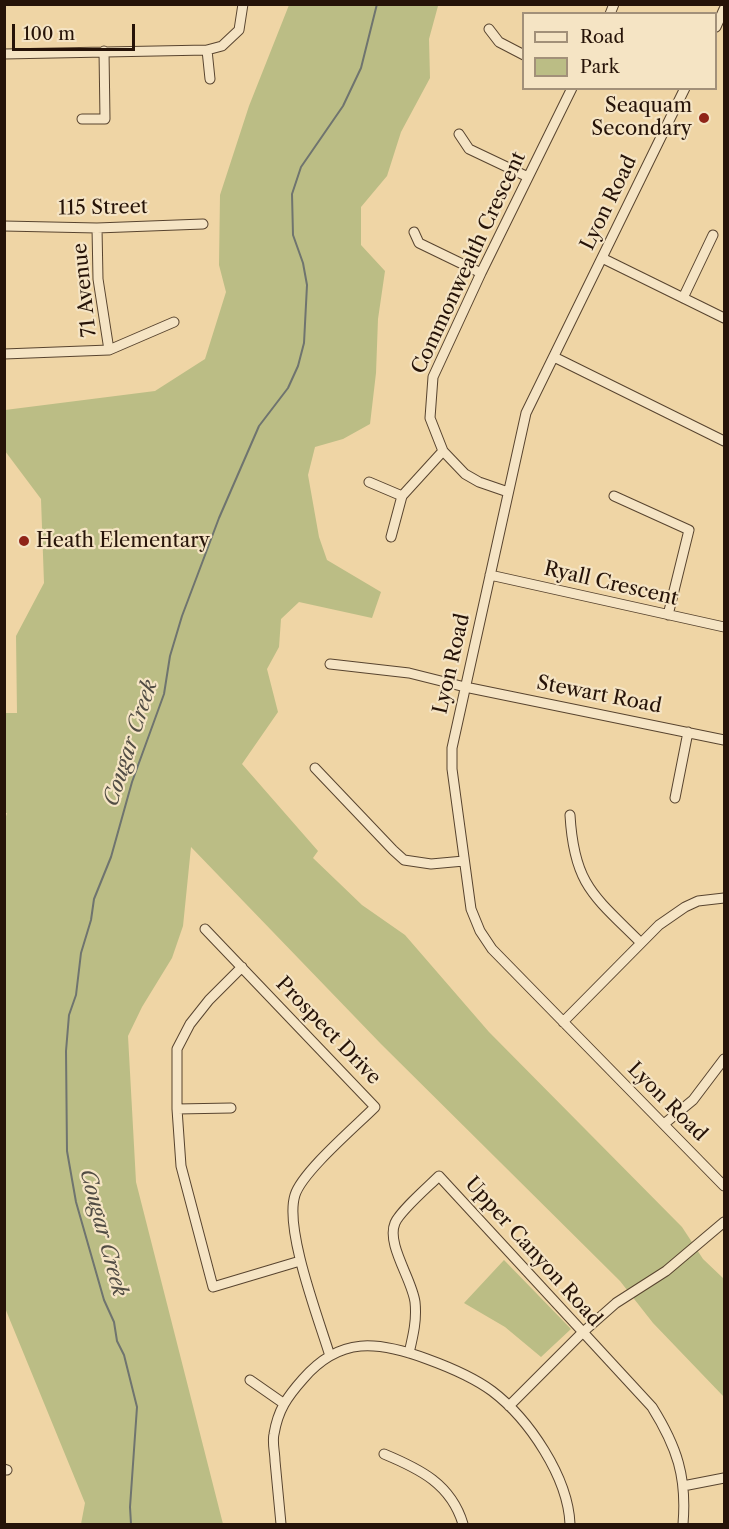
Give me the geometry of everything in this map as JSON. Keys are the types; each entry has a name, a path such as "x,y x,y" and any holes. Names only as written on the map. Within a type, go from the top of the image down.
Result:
{"street":[{"path":"4,54 207,50 222,46 239,30 243,4"},
{"path":"717,25 724,9"},
{"path":"489,29 499,42 522,54"},
{"path":"207,50 210,79"},
{"path":"81,119 105,119 104,51"},
{"name":"Commonwealth Crescent","path":"508,492 478,482 465,474 442,451 430,418 433,377 481,273 571,90"},
{"name":"Lyon Road","path":"684,90 526,413 452,748 452,768 471,909 480,931 492,949 724,1186"},
{"path":"459,134 469,149 528,177"},
{"name":"115 Street","path":"4,226 97,228 203,224"},
{"name":"71 Avenue","path":"97,228 98,279 109,350"},
{"path":"414,232 419,243 481,273"},
{"path":"683,298 713,235"},
{"path":"602,258 724,318"},
{"path":"4,354 109,350 174,322"},
{"path":"554,357 724,441"},
{"path":"391,537 402,496 442,451"},
{"path":"369,482 402,496"},
{"path":"614,496 689,530 668,615"},
{"name":"Ryall Crescent","path":"490,575 724,627"},
{"name":"Stewart Road","path":"330,664 409,673 465,687 724,740"},
{"path":"675,798 688,732"},
{"path":"315,768 404,860 431,864 464,861"},
{"path":"570,815 572,843 583,879 593,895 641,943"},
{"path":"563,1022 659,925 698,901 724,898"},
{"name":"Prospect Drive","path":"205,929 375,1107 308,1173 295,1195 293,1218 300,1261 330,1356"},
{"path":"242,967 196,1016 179,1046 177,1109 181,1166 213,1287 300,1261"},
{"path":"664,1124 693,1100 724,1059"},
{"path":"177,1109 231,1108"},
{"name":"Upper Canyon Road","path":"409,1353 415,1326 415,1302 394,1242 393,1230 396,1220 439,1176 652,1407 677,1455 683,1486 683,1524"},
{"path":"509,1406 582,1333 616,1303 690,1253 724,1221"},
{"path":"281,1524 273,1436 283,1403 311,1369 330,1356 352,1347 379,1345 409,1353 465,1375 491,1390 509,1406 526,1426 556,1470 565,1495 570,1524"},
{"path":"250,1380 283,1403"},
{"path":"384,1454 419,1469 447,1492 463,1524"},
{"path":"683,1486 724,1478"}],"green space":[{"path":"289,5 464,5 438,6 429,39 430,78 401,132 387,176 361,207 361,245 385,271 378,319 376,373 370,424 343,439 315,447 308,475 319,537 327,560 381,592 372,618 299,602 281,619 279,647 267,669 278,712 242,764 318,851 313,858 362,905 405,935 489,1032 682,1227 703,1259 724,1279 724,1397 653,1323 620,1281 381,1044 191,847 183,926 172,958 142,1007 128,1036 136,1182 223,1524 81,1524 85,1503 5,1308 4,823 7,813 4,813 5,713 17,713 16,636 44,583 41,499 5,451 5,410 155,391 205,359 226,292 219,265 220,195 249,106"},
{"path":"504,1260 571,1329 541,1357 505,1327 464,1303"}],"waterway":[{"name":"Cougar Creek","path":"131,1524 130,1507 137,1407 124,1355 117,1341 114,1322 104,1300 76,1202 67,1151 66,1051 69,1015 76,995 81,953 91,920 94,899 111,857 132,782 164,694 170,656 182,616 219,518 259,426 288,388 298,366 304,343 307,285 303,263 293,235 292,194 301,167 343,106 361,68 377,4"}],"place":[{"name":"Seaquam Secondary","path":"704,118"},
{"name":"Heath Elementary","path":"24,541"}]}
